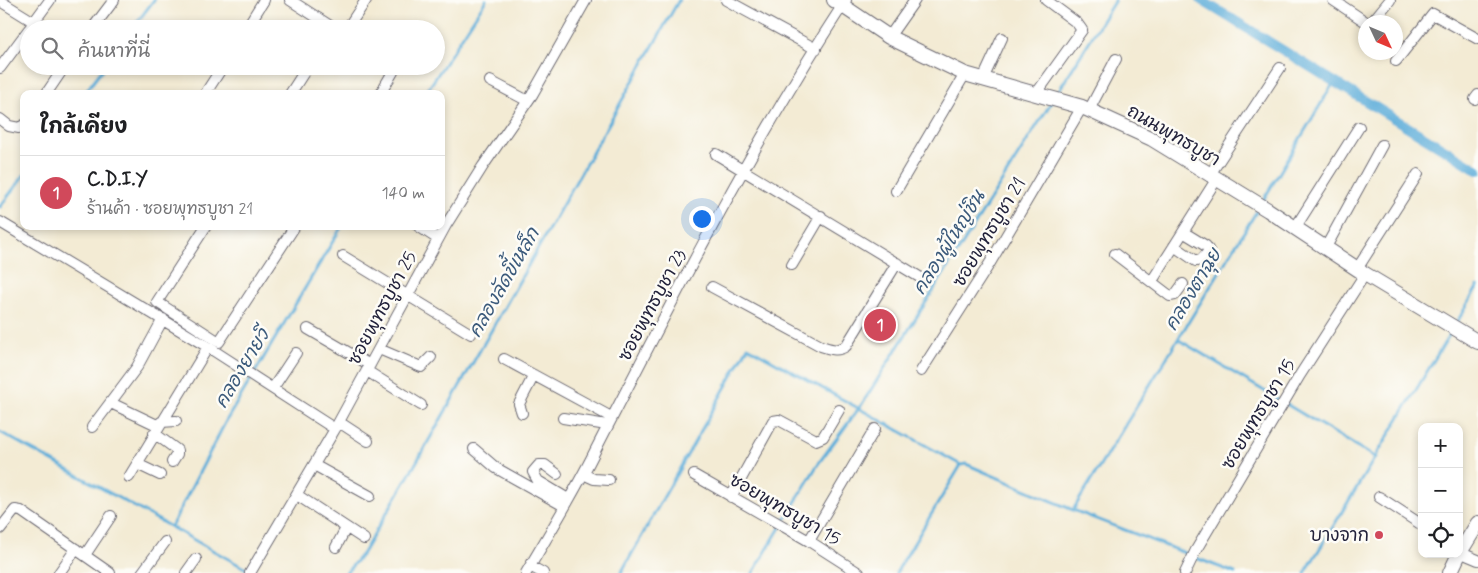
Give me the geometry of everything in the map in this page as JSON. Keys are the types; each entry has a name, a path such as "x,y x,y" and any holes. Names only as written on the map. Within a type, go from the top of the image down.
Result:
{"main road":[{"name":"ถนนพุทธบูชา","path":"841,2 889,37 965,74 1085,108 1152,139 1212,178 1268,210 1361,272 1478,342"},
{"path":"1463,547 1478,523"},
{"path":"1450,573 1457,558"}],"street":[{"path":"35,20 50,0"},
{"path":"99,20 114,0"},
{"path":"252,20 264,0"},
{"path":"290,0 324,20"},
{"path":"346,20 358,0"},
{"path":"348,20 366,0"},
{"path":"726,0 816,49"},
{"path":"889,37 915,0"},
{"path":"1041,95 1082,30 1078,23 1046,0"},
{"path":"1333,0 1366,22 1372,22 1390,0"},
{"path":"0,1 24,20"},
{"name":"ซอยพุทธบูชา 25","path":"445,228 483,166 528,101 581,1"},
{"name":"ซอยพุทธบูชา 23","path":"528,570 583,474 652,337 744,170 816,49 841,2"},
{"path":"1396,61 1433,14 1478,40"},
{"path":"983,79 1002,38"},
{"path":"0,68 20,41"},
{"name":"ซอยพุทธบูชา 21","path":"921,371 1116,59"},
{"path":"1152,281 1183,232 1212,178 1280,68"},
{"path":"896,192 965,74"},
{"path":"49,90 59,75"},
{"path":"208,90 217,75"},
{"path":"293,90 302,75"},
{"path":"382,90 391,75"},
{"path":"490,81 528,101"},
{"path":"0,119 9,126 20,127"},
{"path":"1296,228 1359,127"},
{"path":"1326,247 1382,145"},
{"path":"716,154 921,278"},
{"name":"ซอยพุทธบูชา 15","path":"1185,573 1193,555 1418,174"},
{"path":"792,265 821,216"},
{"path":"2,226 163,319 273,388 368,441"},
{"path":"203,230 157,302 219,342 292,230"},
{"path":"424,230 438,239"},
{"name":"ซอยพุทธบูชา 25","path":"250,573 337,425 444,230"},
{"path":"1174,246 1196,261 1202,260 1209,251 1208,247 1183,232"},
{"path":"1115,254 1173,296 1183,284"},
{"path":"343,256 472,334"},
{"path":"712,287 821,346 833,350 846,346 897,263"},
{"path":"92,428 144,356 163,319"},
{"path":"308,329 420,405"},
{"path":"129,477 208,346"},
{"path":"379,349 421,368 431,357"},
{"path":"273,388 296,353"},
{"path":"504,359 609,421"},
{"path":"522,413 519,404 534,376"},
{"path":"111,403 158,427 177,450 177,454 172,462"},
{"path":"731,496 773,421 779,420 816,440 823,438 839,410"},
{"path":"563,418 609,421"},
{"path":"158,427 176,421"},
{"path":"809,541 874,429"},
{"path":"474,450 496,468 566,503"},
{"path":"137,464 160,475"},
{"path":"314,465 370,496"},
{"path":"557,474 545,465 539,465 533,472 538,481 566,503"},
{"path":"583,474 594,479 608,480"},
{"name":"ซอยพุทธบูชา 15","path":"694,475 809,541 859,573"},
{"path":"297,495 364,540"},
{"path":"1379,496 1418,522"},
{"path":"0,529 10,514 15,510 20,511 110,573"},
{"path":"59,573 81,552 111,516"},
{"path":"336,547 346,528"},
{"path":"142,573 165,542"},
{"path":"1463,554 1478,560"},
{"path":"186,573 196,559"},
{"path":"528,570 543,573"}],"waterway":[{"path":"139,20 154,0"},
{"name":"คลองยายวี","path":"445,63 486,0"},
{"name":"คลองลัดขี้เหล็ก","path":"346,573 363,553 412,470 679,0"},
{"name":"คลองผู้ใหญ่ชิน","path":"1056,95 1115,0"},
{"path":"1201,0 1478,170"},
{"path":"87,90 98,75"},
{"name":"คลองยายวี","path":"428,90 437,75"},
{"name":"คลองตาฉุย","path":"1262,202 1334,82"},
{"name":"คลองผู้ใหญ่ชิน","path":"753,573 818,464 862,404 1051,103"},
{"path":"0,207 20,180"},
{"name":"คลองตาฉุย","path":"1073,510 1258,209"},
{"name":"คลองยายวี","path":"171,527 226,421 340,230"},
{"path":"1456,324 1478,286"},
{"path":"1305,573 1451,332"},
{"path":"1179,340 1376,458"},
{"path":"621,573 748,347 961,465"},
{"path":"0,432 250,571"},
{"path":"896,573 961,465 966,464 1073,510 1190,555"},
{"path":"1196,558 1235,573"}],"place":[{"name":"C.D.I.Y","path":"880,325"},
{"name":"บางจาก","path":"1379,535"}]}
